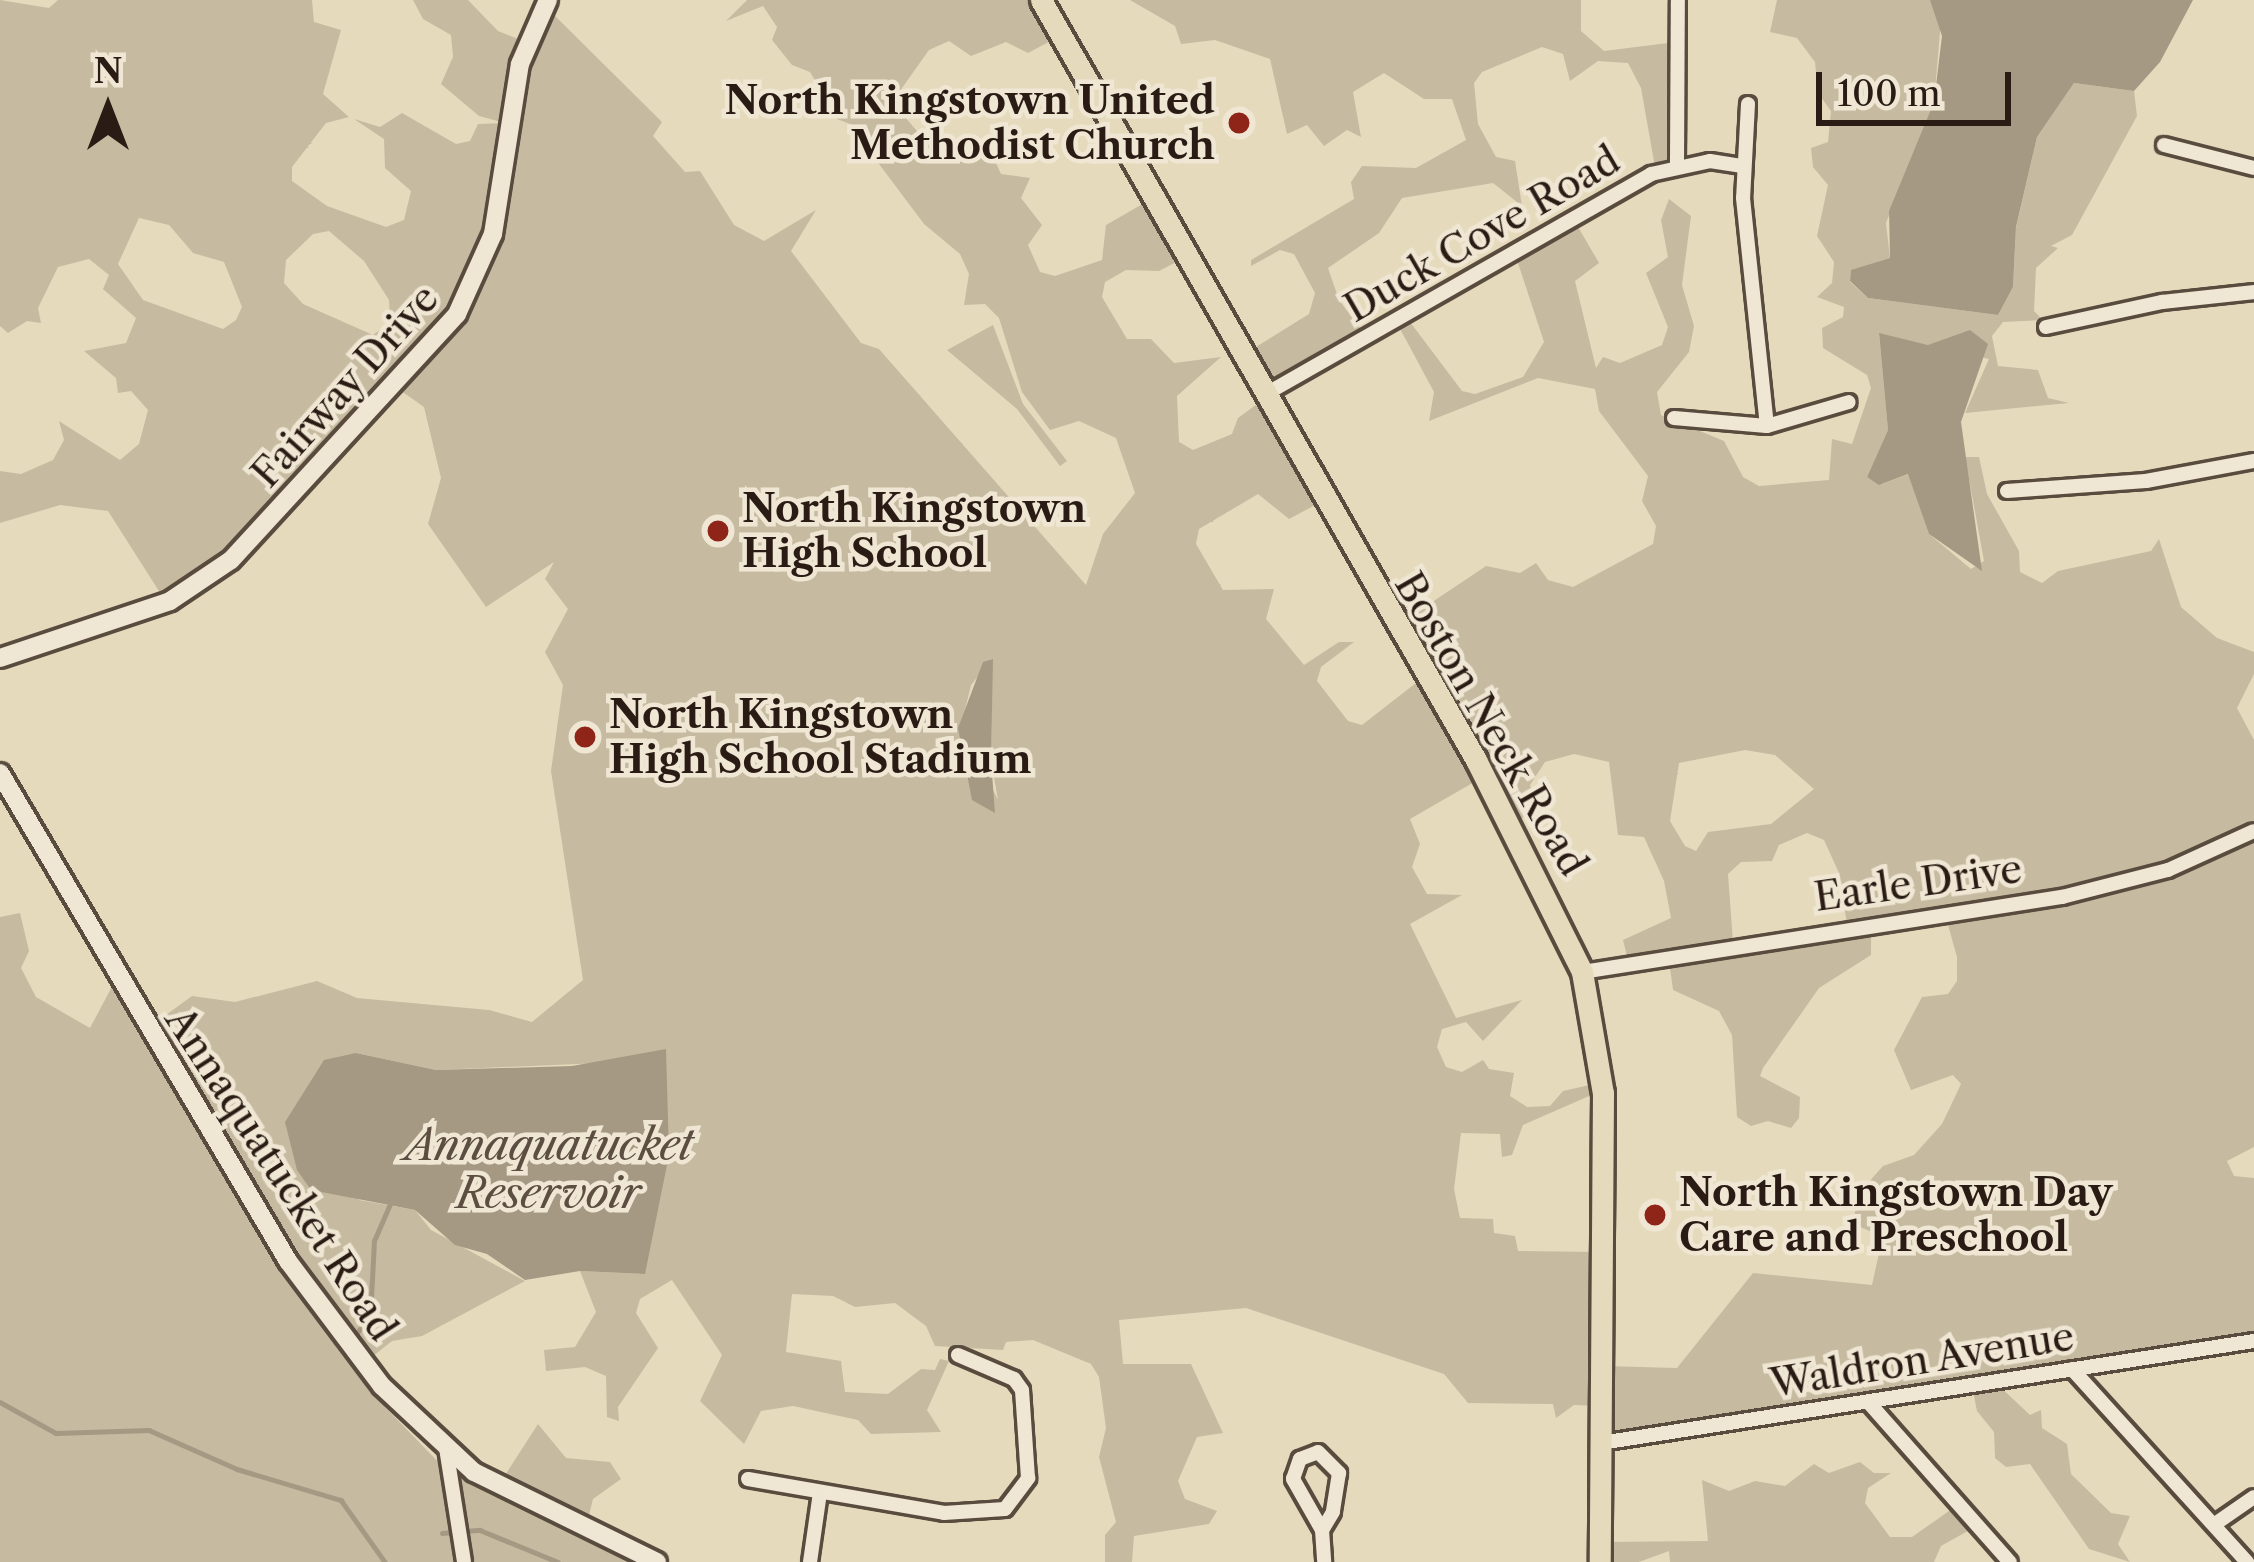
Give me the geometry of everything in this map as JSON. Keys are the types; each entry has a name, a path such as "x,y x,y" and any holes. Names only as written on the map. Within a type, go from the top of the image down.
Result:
{"main road":[{"name":"Boston Neck Road","path":"1041,0 1487,780 1582,973 1603,1093 1600,1562"}],"street":[{"name":"Fairway Drive","path":"0,658 170,602 232,560 457,314 493,233 520,64 548,0"},
{"path":"1677,164 1678,0"},
{"path":"1748,104 1742,166 1767,426"},
{"path":"2164,145 2254,168"},
{"name":"Duck Cove Road","path":"1264,395 1677,164 1742,166"},
{"path":"2046,327 2162,302 2254,292"},
{"path":"1674,418 1767,426 1849,402"},
{"path":"2007,490 2146,481 2254,461"},
{"name":"Annaquatucket Road","path":"0,772 288,1261 382,1386 475,1472 657,1562"},
{"name":"Earle Drive","path":"1582,973 2062,896 2168,870 2254,830"},
{"name":"Waldron Avenue","path":"1601,1443 2254,1341"},
{"path":"748,1479 985,1515 1021,1496 1031,1455 1022,1390 1015,1379 958,1355"},
{"path":"2072,1369 2247,1562"},
{"path":"1870,1404 2010,1562"},
{"path":"446,1448 464,1562"},
{"path":"1322,1530 1334,1512 1339,1473 1318,1452 1300,1459 1293,1479 1322,1530 1324,1562"},
{"path":"810,1562 820,1493"},
{"path":"2215,1524 2254,1497"}],"shaded area":[{"path":"0,0 49,8 58,0 312,0 314,22 341,30 323,94 349,117 326,123 292,167 292,181 327,206 386,227 404,220 411,191 385,168 384,139 354,119 380,127 402,113 456,144 470,141 478,124 505,123 479,116 441,84 453,57 451,35 423,19 413,0 468,0 498,31 526,42 544,5 662,122 653,136 685,172 700,171 734,225 764,241 816,210 791,251 861,343 879,349 1086,585 1103,534 1135,493 1116,438 1079,421 1050,430 1022,392 999,318 985,304 964,305 969,274 960,254 924,224 876,160 854,149 858,127 837,119 810,72 792,65 772,40 777,27 763,6 726,21 747,0 1041,0 1060,36 1028,53 1006,42 971,56 949,41 929,50 892,102 936,153 986,141 1001,174 1030,178 1021,198 1042,225 1028,245 1040,272 1055,276 1102,260 1106,225 1153,198 1186,257 1159,271 1126,270 1105,282 1102,297 1127,339 1151,339 1174,363 1221,357 1177,396 1179,442 1193,450 1232,434 1238,418 1264,399 1321,502 1289,519 1258,494 1199,529 1196,544 1223,590 1274,589 1266,619 1304,665 1339,642 1354,642 1321,667 1317,681 1348,721 1362,725 1421,679 1395,627 1486,566 1520,573 1536,563 1548,580 1573,587 1653,544 1656,526 1642,501 1648,476 1599,411 1595,389 1538,378 1429,421 1434,392 1398,325 1407,318 1462,391 1475,394 1523,377 1544,342 1516,257 1574,220 1599,263 1575,281 1596,368 1603,357 1620,363 1662,345 1668,327 1646,273 1668,257 1661,220 1669,199 1691,216 1682,285 1694,326 1689,352 1657,392 1661,415 1724,441 1743,477 1759,486 1829,480 1832,439 1852,444 1871,388 1867,375 1823,348 1822,328 1843,317 1844,307 1817,297 1832,283 1834,262 1817,236 1828,185 1813,167 1811,148 1828,142 1831,111 1818,93 1815,62 1797,38 1770,32 1777,0 1930,0 1941,21 1934,102 1886,223 1890,258 1851,271 1850,282 1868,298 1998,315 2013,287 2016,228 2037,137 2074,83 2134,91 2137,116 2072,235 2051,246 2058,248 2036,268 2034,311 2043,320 2003,322 1992,336 1998,366 2038,370 2048,398 2069,403 1965,413 1989,359 1879,334 1888,430 1867,477 1882,484 1909,474 1929,534 1971,569 1984,561 1965,457 1979,457 1987,494 2019,551 2020,572 2042,583 2058,571 2151,551 2159,539 2181,607 2217,638 2254,652 2254,674 2237,708 2254,740 2254,1147 2227,1161 2234,1176 2254,1178 2254,1340 1996,1383 2030,1415 2041,1410 2042,1428 2067,1444 2071,1474 2111,1513 2130,1516 2118,1544 2130,1562 2089,1549 2030,1464 2006,1467 1995,1458 1994,1432 1977,1411 1972,1386 1609,1440 1598,1406 1574,1405 1556,1418 1553,1404 1468,1403 1444,1374 1246,1308 1119,1320 1123,1364 1191,1364 1223,1433 1197,1437 1178,1481 1185,1499 1217,1511 1209,1524 1134,1536 1132,1562 1105,1562 1105,1535 1116,1522 1099,1457 1106,1428 1099,1377 1091,1364 1033,1340 1006,1342 1003,1350 935,1346 926,1326 895,1303 855,1307 833,1296 792,1294 786,1352 841,1361 845,1392 888,1394 921,1369 935,1370 940,1359 949,1361 927,1410 941,1432 871,1434 858,1420 793,1406 761,1411 744,1444 700,1401 722,1355 672,1280 640,1299 636,1313 658,1348 618,1407 619,1421 607,1417 606,1376 585,1367 546,1371 544,1350 575,1347 596,1312 580,1271 644,1274 624,1062 436,1070 356,1053 359,1200 415,1210 431,1230 525,1281 422,1336 392,1341 367,1361 385,1407 446,1470 447,1454 500,1483 538,1424 566,1458 610,1462 621,1479 593,1499 586,1527 660,1562 0,1562 0,917 20,913 29,951 21,968 36,997 90,1028 116,979 148,1028 192,996 235,1002 317,981 357,998 489,1010 532,1022 583,980 551,771 563,685 545,652 568,609 545,579 554,562 486,607 428,524 441,478 424,407 397,388 232,558 164,599 108,511 60,505 0,523 0,471 21,474 53,460 64,440 59,421 120,460 139,444 148,410 131,391 118,393 116,378 84,351 126,343 136,318 103,289 109,275 89,259 58,267 38,308 41,323 27,321 8,333 0,326","holes":["139,218 169,225 193,253 224,262 242,307 236,320 223,329 143,300 118,264","329,231 364,261 389,300 390,322 373,335 303,304 284,283 286,260 313,234","992,659 991,760 998,800 961,726 971,685","1745,750 1775,755 1814,789 1771,824 1708,832 1696,851 1685,846 1670,821 1679,763","1574,754 1609,762 1618,835 1644,837 1664,881 1671,918 1623,940 1631,972 1670,968 1673,990 1719,1011 1732,1035 1737,1117 1751,1126 1768,1121 1791,1128 1799,1118 1800,1097 1760,1076 1819,988 1871,955 1871,935 1946,918 1957,957 1957,981 1948,994 1922,997 1894,1050 1911,1090 1953,1075 1961,1084 1942,1124 1914,1155 1883,1166 1858,1194 1853,1224 1879,1235 1881,1244 1872,1285 1753,1273 1677,1368 1604,1366 1597,1252 1518,1251 1515,1236 1494,1233 1493,1219 1460,1218 1454,1189 1461,1133 1500,1134 1502,1157 1512,1155 1523,1125 1596,1093 1594,1084 1563,1091 1550,1106 1527,1107 1510,1096 1514,1073 1489,1069 1483,1060 1462,1072 1446,1067 1437,1047 1442,1029 1466,1022 1483,1041 1522,1000 1456,1018 1410,924 1462,895 1427,894 1412,867 1420,844 1410,819 1483,777 1513,824 1538,808 1530,785 1545,762","1807,833 1824,840 1839,873 1849,937 1734,956 1728,874 1741,862 1772,861 1779,845"]},
{"path":"1130,0 1581,0 1581,31 1604,51 1676,42 1672,164 1655,167 1641,88 1628,63 1598,61 1570,81 1563,54 1542,47 1482,72 1474,83 1478,124 1496,157 1515,161 1522,206 1493,183 1402,198 1379,233 1328,268 1339,300 1366,336 1268,392 1243,355 1309,314 1315,293 1294,254 1280,250 1251,266 1251,260 1354,199 1351,182 1362,166 1416,168 1466,140 1452,99 1424,99 1384,73 1353,92 1361,137 1347,130 1324,146 1307,125 1287,134 1270,59 1215,40 1181,44 1175,26"},
{"path":"993,325 1023,404 1067,461 1060,466 1017,409 947,350"},
{"path":"1860,1462 1874,1473 1891,1473 1868,1488 1865,1503 1890,1537 1912,1537 1959,1504 1975,1527 1941,1546 1934,1562 1670,1562 1669,1551 1639,1562 1599,1562 1601,1542 1708,1541 1702,1480 1729,1491 1755,1481 1785,1486 1814,1464 1829,1473"}],"water":[{"path":"1930,0 2193,0 2160,62 2134,91 2074,83 2037,137 2016,227 2013,287 1998,315 1868,298 1850,281 1851,270 1890,258 1889,211 1934,102 1942,36"},
{"path":"1970,330 1988,344 1961,422 1982,571 1929,534 1908,474 1879,485 1867,477 1888,430 1879,333 1928,345"},
{"path":"993,659 995,813 972,800 958,728 983,662"},
{"name":"Annaquatucket Reservoir","path":"666,1049 669,1155 645,1274 580,1271 525,1280 487,1254 455,1245 415,1210 311,1190 297,1170 285,1122 324,1060 356,1053 436,1070 572,1066"}],"waterway":[{"path":"356,1334 370,1317 374,1241 390,1204"},
{"path":"0,1402 56,1433 149,1430 237,1469 341,1500 385,1562"},
{"path":"442,1533 480,1530 558,1562"}],"place":[{"name":"North Kingstown United Methodist Church","path":"1239,123"},
{"name":"North Kingstown High School","path":"718,531"},
{"name":"North Kingstown High School Stadium","path":"585,737"},
{"name":"North Kingstown Day Care and Preschool","path":"1655,1215"}]}
